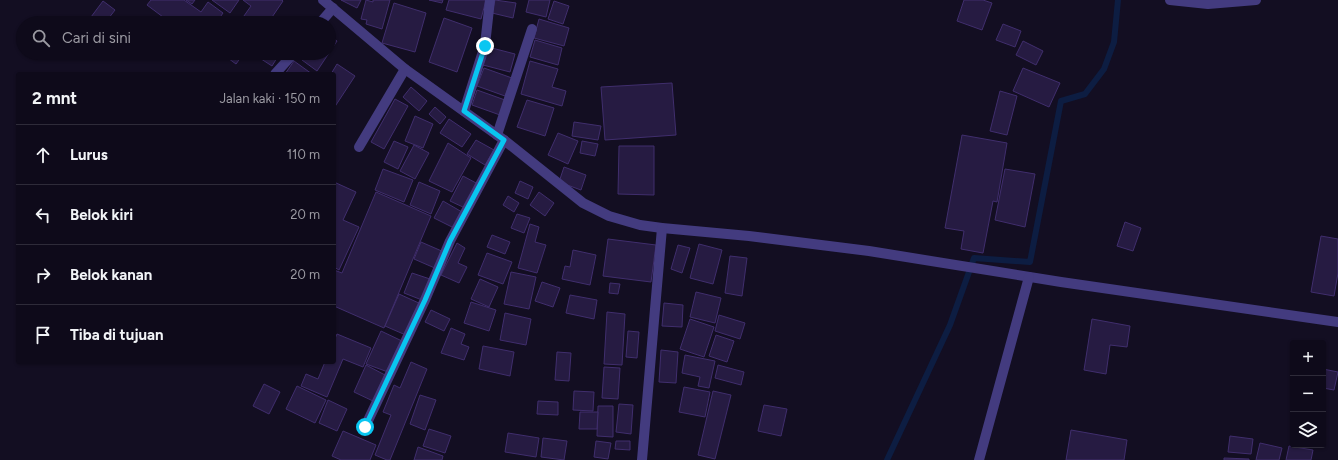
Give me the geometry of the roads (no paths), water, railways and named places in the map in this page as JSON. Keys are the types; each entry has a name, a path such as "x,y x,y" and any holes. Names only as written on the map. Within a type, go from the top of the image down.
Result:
{"street":[{"path":"323,0 405,69 501,137 583,203 609,216 640,225 749,236 868,251 1029,277 1338,322"},
{"path":"464,111 485,46 490,0"},
{"path":"1170,0 1208,4 1256,0"},
{"path":"326,16 333,8"},
{"path":"365,427 425,300 450,241 501,137 532,29"},
{"path":"277,72 288,60"},
{"path":"359,147 405,69"},
{"path":"642,460 662,228"},
{"path":"979,460 1029,277"}],"waterway":[{"path":"887,460 950,325 974,258 1030,262 1061,101 1085,94 1104,69 1114,42 1118,0"}]}
